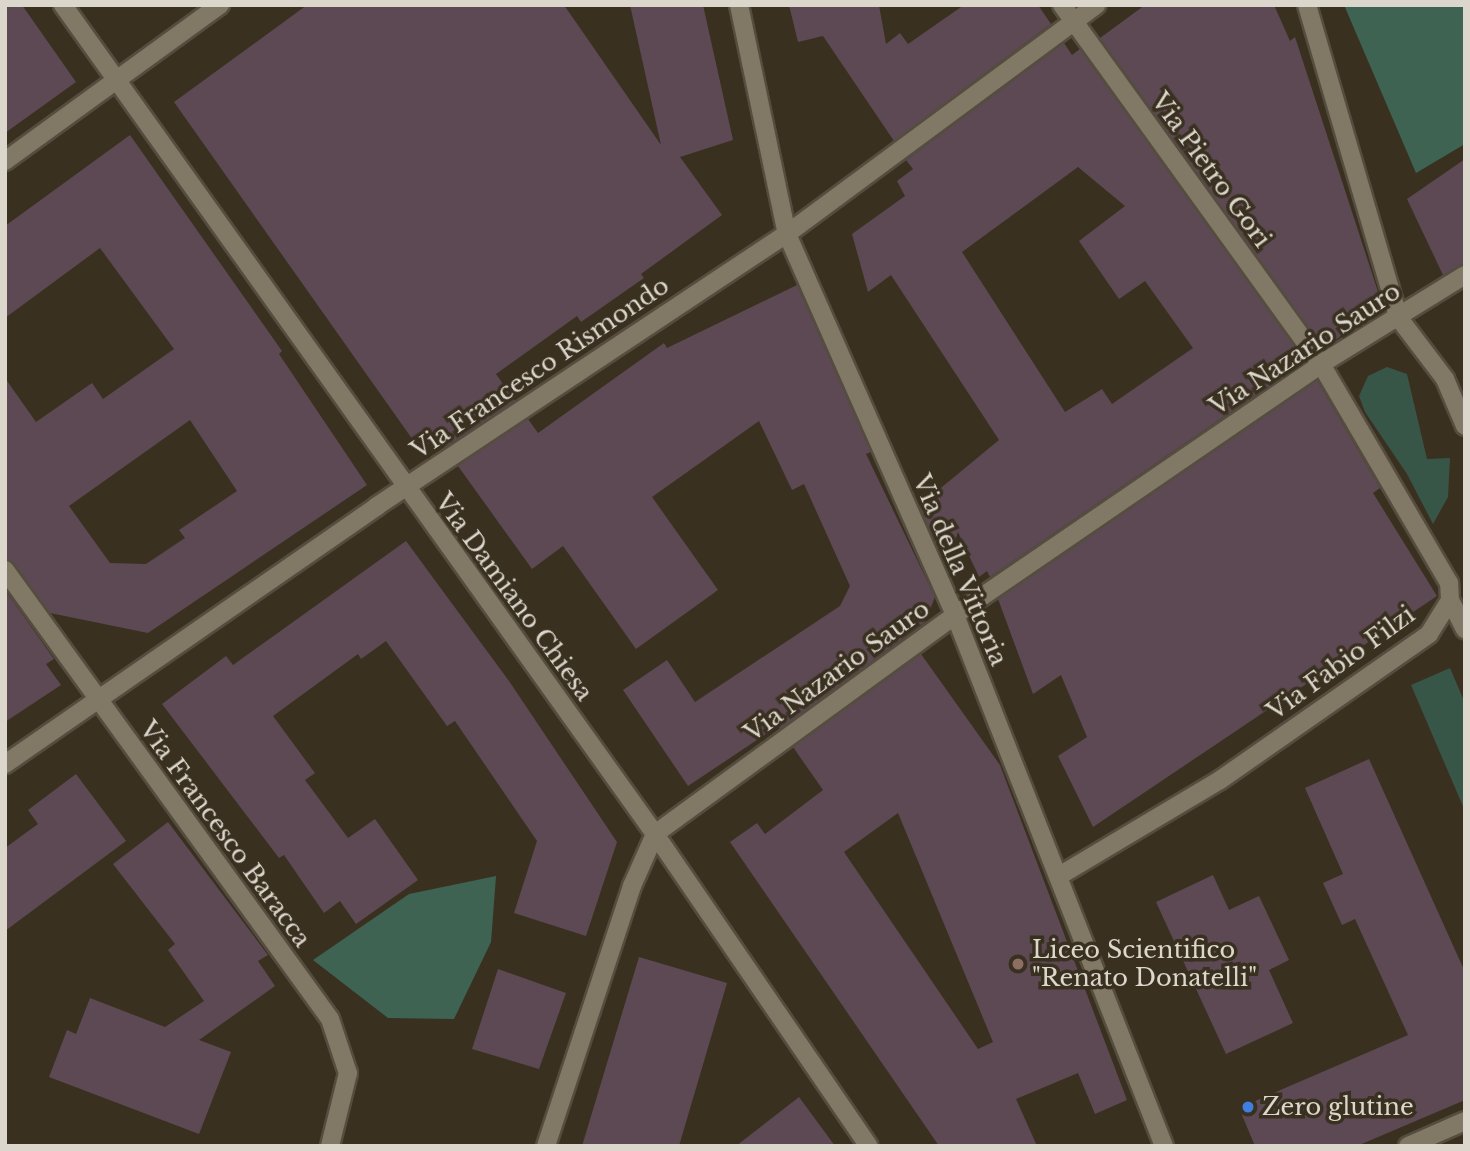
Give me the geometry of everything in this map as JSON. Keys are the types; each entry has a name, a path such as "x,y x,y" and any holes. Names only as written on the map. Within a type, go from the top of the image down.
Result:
{"street":[{"name":"Via Damiano Chiesa","path":"63,5 404,488 655,834 869,1146"},
{"path":"5,161 220,5"},
{"name":"Via della Vittoria","path":"739,5 787,234 955,615 1164,1146"},
{"name":"Via Pietro Gori","path":"1062,5 1321,364"},
{"name":"Via Francesco Rismondo","path":"5,764 96,698 404,488 787,234 1096,5"},
{"path":"1307,5 1398,317 1445,379 1465,426"},
{"name":"Via Nazario Sauro","path":"655,834 955,615 1321,364 1465,275"},
{"path":"1321,364 1449,583 1450,600 1465,629"},
{"name":"Via Francesco Baracca","path":"5,570 330,1019 348,1073 330,1146"},
{"name":"Via Fabio Filzi","path":"1059,876 1220,780 1418,642 1429,634 1450,600"},
{"path":"546,1146 632,886 655,834"},
{"path":"1408,1146 1465,1121"}],"green space":[{"path":"1344,5 1465,5 1465,144 1416,173"},
{"path":"1387,367 1407,374 1427,459 1450,458 1448,497 1433,524 1407,474 1365,412 1359,396 1368,376"},
{"path":"1450,668 1465,703 1465,811 1411,685"},
{"path":"496,876 491,942 454,1019 388,1018 313,960 409,894"}],"building":[{"path":"5,5 22,5 76,82 5,133"},
{"path":"307,5 564,5 661,145 630,5 703,5 733,140 680,157 722,215 641,274 644,278 581,322 577,316 496,374 515,401 445,447 438,437 420,450 174,102"},
{"path":"789,5 879,5 886,44 900,33 908,44 964,5 1038,5 1051,24 894,141 823,36 798,42"},
{"path":"1145,5 1274,5 1290,41 1295,37 1382,304 1324,349 1100,38"},
{"path":"1064,43 1072,55 1080,49 1305,361 990,577 987,571 979,577 958,532 946,566 919,506 999,440 891,275 868,292 852,234 905,196 897,181 913,169 906,160","holes":["1078,167 1125,206 1079,241 1119,299 1145,281 1193,348 1112,404 1102,389 1065,412 962,252"]},
{"path":"130,135 282,351 279,354 367,485 148,633 50,613 14,563 5,559 5,378 36,422 92,383 103,399 174,349 100,248 5,318 5,226","holes":["190,420 237,491 179,530 185,538 146,564 110,563 69,506"]},
{"path":"1465,159 1465,263 1443,275 1407,199"},
{"path":"797,285 871,452 866,454 935,597 925,622 780,729 778,726 688,786 623,690 667,660 695,702 840,606 850,586 804,484 792,490 759,421 652,497 718,590 636,649 563,546 532,569 458,466 528,419 538,433 664,343 667,348"},
{"path":"1317,380 1380,488 1373,493 1437,596 1093,827 1058,756 1087,737 1061,675 1033,694 998,599"},
{"path":"406,541 509,681 617,842 586,936 514,913 537,841 455,721 447,726 386,641 361,659 358,654 273,716 315,773 305,780 348,838 375,819 418,880 356,924 340,901 324,913 284,855 279,858 162,704 226,656 233,665"},
{"path":"5,590 54,659 46,664 61,685 5,722"},
{"path":"921,654 1000,765 1127,1100 1095,1114 1078,1073 1016,1099 1037,1146 939,1146 730,842 757,823 765,834 823,790 793,747","holes":["898,813 993,1042 978,1049 844,852"]},
{"path":"1369,759 1465,972 1465,1100 1357,1146 1255,1146 1239,1108 1408,1035 1355,919 1342,925 1323,883 1343,874 1305,788"},
{"path":"76,774 126,841 5,931 5,848 38,824 28,810"},
{"path":"168,822 268,955 258,961 275,986 199,1040 231,1052 199,1134 49,1077 67,1030 76,1034 90,998 165,1027 204,1001 168,950 175,944 113,864"},
{"path":"1213,875 1229,910 1259,896 1289,960 1269,970 1293,1023 1226,1054 1156,902"},
{"path":"639,957 727,983 679,1146 582,1146"},
{"path":"498,969 566,993 539,1069 472,1049"},
{"path":"799,1097 835,1146 736,1146"}],"place":[{"name":"Liceo Scientifico \"Renato Donatelli\"","path":"1018,964"},
{"name":"Zero glutine","path":"1248,1107"}]}
